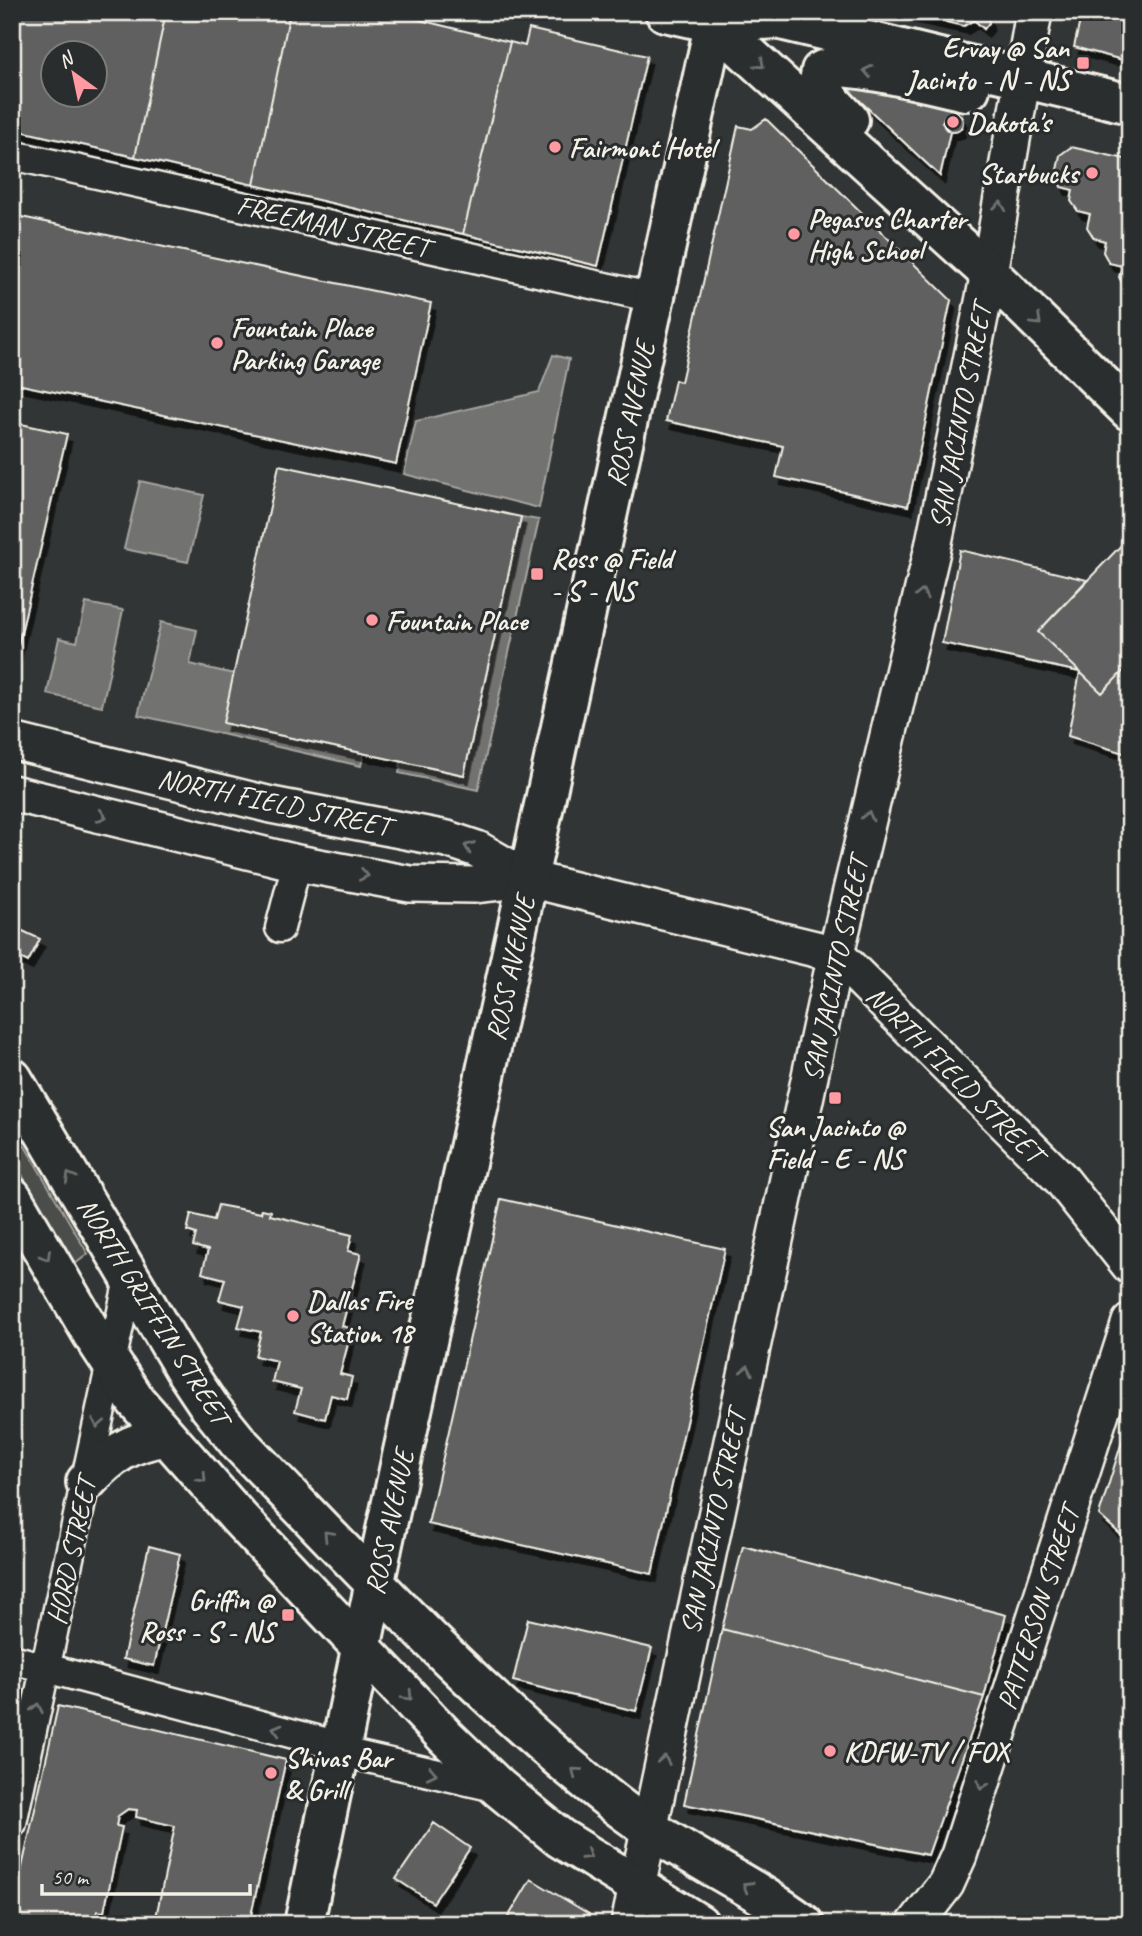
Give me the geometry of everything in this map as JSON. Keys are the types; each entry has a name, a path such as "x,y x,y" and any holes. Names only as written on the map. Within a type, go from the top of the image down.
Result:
{"main road":[{"path":"666,12 716,18 777,19 1130,104"},
{"path":"716,18 989,273 1130,411"},
{"name":"ROSS AVENUE","path":"304,1924 716,18"},
{"path":"883,176 876,146 818,87 821,71 834,65 966,91 1013,76"},
{"name":"NORTH GRIFFIN STREET","path":"12,1078 129,1279 209,1406 239,1443 376,1584 521,1727 618,1806 778,1904 804,1924"},
{"name":"NORTH GRIFFIN STREET","path":"12,1197 110,1364 165,1437 446,1737 499,1788 560,1838 699,1924"},
{"path":"86,1482 107,1459 125,1447 165,1437"}],"street":[{"name":"SAN JACINTO STREET","path":"629,1924 700,1578 790,1177 836,954 933,547 989,273 1013,76 1034,12"},
{"name":"FREEMAN STREET","path":"12,155 654,298"},
{"name":"NORTH FIELD STREET","path":"12,741 271,805 447,839 477,849 529,879 836,954 1061,1180 1130,1266"},
{"path":"12,779 73,791 87,786 106,764"},
{"name":"NORTH FIELD STREET","path":"12,793 297,863 410,884 473,886 529,879"},
{"path":"280,928 297,863"},
{"name":"NORTH FIELD STREET","path":"1061,1180 1130,1234"},
{"name":"HORD STREET","path":"12,1823 129,1279"},
{"name":"PATTERSON STREET","path":"915,1924 946,1884 959,1855 1130,1322"},
{"path":"12,1659 342,1749 499,1788"}],"shaded area":[{"path":"553,355 569,359 539,508 404,474 416,421 539,392"},
{"path":"140,481 204,495 188,562 124,549"},
{"path":"521,517 539,520 478,790 399,773 401,761 464,775"},
{"path":"86,603 123,610 102,706 47,694 59,638 77,642"},
{"path":"161,622 197,630 190,664 234,674 364,753 361,766 138,715"},
{"path":"12,1124 88,1254 75,1264 12,1158"}],"building":[{"path":"12,12 166,12 135,157 12,129"},
{"path":"166,12 290,12 254,185 135,157"},
{"path":"290,12 387,12 510,42 463,234 254,185"},
{"path":"899,12 987,12 989,23 984,29 974,20 964,26"},
{"path":"1082,12 1130,12 1130,62 1074,47"},
{"name":"Fairmont Hotel","path":"529,29 647,56 598,266 463,234 510,42 525,46"},
{"path":"841,83 955,108 955,112 948,113 942,122 950,132 940,176"},
{"name":"Dakota's","path":"949,112 957,112 963,122 957,132 949,132 943,126 943,118"},
{"path":"766,119 951,300 908,506 776,477 783,446 666,421 675,380 681,382 738,126 752,129"},
{"path":"1071,147 1130,160 1130,289 1125,288 1119,277 1122,266 1109,263 1103,252 1105,241 1094,238 1087,227 1090,214 1078,211 1071,201 1073,190 1061,187 1056,175 1060,155"},
{"name":"Fountain Place Parking Garage","path":"12,215 431,303 396,464 12,383"},
{"path":"12,422 67,434 12,672"},
{"name":"Fountain Place","path":"279,465 521,517 464,775 223,723"},
{"path":"1130,536 1130,664 1102,693 1038,632"},
{"path":"960,550 1087,580 1038,632 1080,672 942,643"},
{"path":"1130,664 1130,755 1068,736 1080,672 1102,693"},
{"path":"12,926 40,939 28,962 12,954"},
{"path":"501,1199 725,1249 652,1574 428,1524"},
{"name":"Dallas Fire Station 18","path":"218,1205 261,1213 262,1209 271,1211 270,1215 352,1235 348,1251 361,1254 342,1326 352,1329 340,1374 352,1377 347,1399 331,1395 325,1419 295,1411 301,1389 272,1382 277,1361 255,1356 261,1332 238,1327 244,1306 219,1300 225,1279 202,1273 208,1250 193,1246 196,1234 187,1231 191,1214 214,1220"},
{"path":"1130,1416 1130,1543 1099,1515"},
{"path":"149,1546 180,1554 154,1666 123,1659"},
{"path":"743,1546 1006,1615 984,1697 722,1629"},
{"path":"528,1619 652,1648 636,1711 513,1681"},
{"name":"KDFW-TV / FOX","path":"722,1629 984,1697 928,1855 684,1804"},
{"path":"12,1688 18,1689 12,1711"},
{"path":"58,1706 286,1760 249,1924 163,1924 164,1919 156,1917 175,1826 136,1817 137,1810 128,1809 118,1816 116,1826 122,1827 104,1912 97,1911 95,1919 98,1924 12,1924 12,1912"},
{"path":"434,1823 470,1848 433,1903 396,1879"},
{"path":"531,1879 589,1914 583,1924 504,1924"}],"place":[{"name":"Ervay @ San Jacinto - N - NS","path":"1083,63"},
{"name":"Dakota's","path":"953,122"},
{"name":"Fairmont Hotel","path":"555,147"},
{"name":"Starbucks","path":"1092,173"},
{"name":"Pegasus Charter High School","path":"794,234"},
{"name":"Fountain Place Parking Garage","path":"217,343"},
{"name":"Ross @ Field - S - NS","path":"537,574"},
{"name":"Fountain Place","path":"372,620"},
{"name":"San Jacinto @ Field - E - NS","path":"835,1098"},
{"name":"Dallas Fire Station 18","path":"293,1316"},
{"name":"Griffin @ Ross - S - NS","path":"288,1615"},
{"name":"KDFW-TV / FOX","path":"830,1751"},
{"name":"Shivas Bar & Grill","path":"271,1773"}]}
